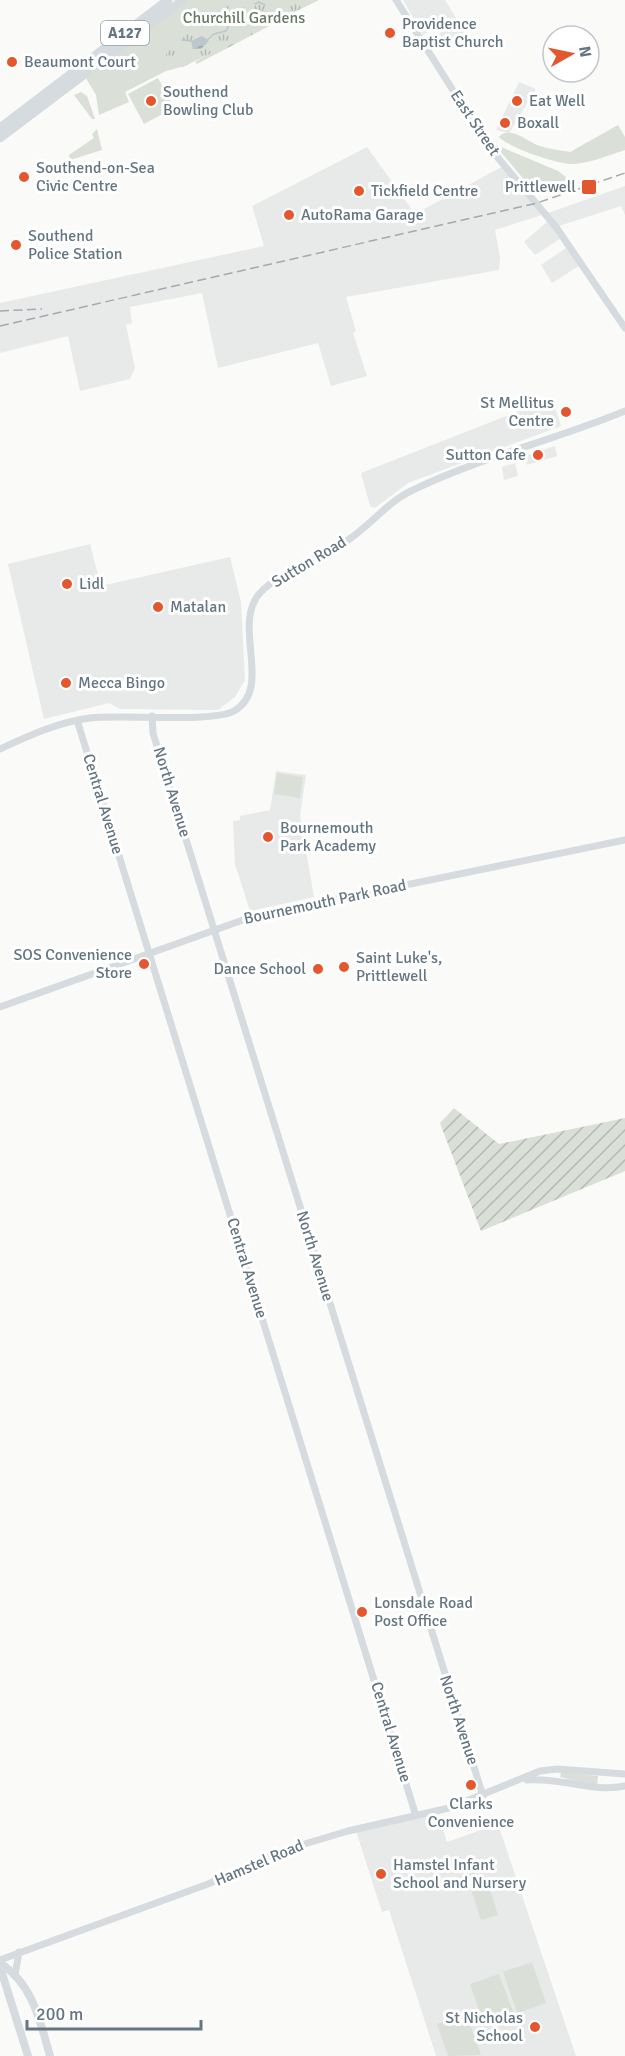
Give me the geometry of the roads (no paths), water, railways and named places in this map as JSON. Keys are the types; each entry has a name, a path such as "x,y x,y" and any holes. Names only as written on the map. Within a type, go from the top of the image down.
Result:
{"highway":[{"name":"A127","path":"0,138 168,0"},
{"name":"A127","path":"0,128 183,0"}],"main road":[{"path":"0,1963 15,1975 32,1998 50,2056"},
{"path":"0,1963 28,2056"}],"street":[{"name":"East Street","path":"396,0 488,146 545,214 625,328"},
{"name":"Sutton Road","path":"0,748 77,720 152,716 216,716 236,710 246,698 251,686 249,616 259,594 353,536 404,494 499,456 625,411"},
{"name":"North Avenue","path":"152,716 153,733 483,1796"},
{"name":"Central Avenue","path":"77,720 416,1816"},
{"name":"Bournemouth Park Road","path":"0,1007 260,914 625,840"},
{"name":"Hamstel Road","path":"0,1963 19,1952 208,1884 281,1851 331,1835 416,1816 483,1796 522,1781 540,1771 553,1769 625,1774"},
{"name":"Hamstel Road","path":"522,1781 557,1779 599,1788 625,1786"},
{"path":"15,1975 15,1964 19,1952"}],"water":[{"path":"202,36 209,41 201,49 193,49 191,41"}],"waterway":[{"path":"255,4 259,2 265,5"},
{"path":"207,40 214,34 226,31 234,16 244,8"},
{"path":"182,40 191,41"}],"railway":[{"path":"0,326 537,203 625,173"},
{"path":"0,311 42,309"}],"place":[{"name":"Providence Baptist Church","path":"390,33"},
{"name":"Beaumont Court","path":"12,62"},
{"name":"Southend Bowling Club","path":"151,101"},
{"name":"Eat Well","path":"517,101"},
{"name":"Boxall","path":"505,123"},
{"name":"Southend-on-Sea Civic Centre","path":"24,177"},
{"name":"Prittlewell","path":"589,187"},
{"name":"Tickfield Centre","path":"359,191"},
{"name":"AutoRama Garage","path":"289,215"},
{"name":"Southend Police Station","path":"16,245"},
{"name":"St Mellitus Centre","path":"566,412"},
{"name":"Sutton Cafe","path":"538,455"},
{"name":"Lidl","path":"67,584"},
{"name":"Matalan","path":"158,607"},
{"name":"Mecca Bingo","path":"66,683"},
{"name":"Bournemouth Park Academy","path":"268,837"},
{"name":"SOS Convenience Store","path":"144,964"},
{"name":"Saint Luke's, Prittlewell","path":"344,967"},
{"name":"Dance School","path":"318,969"},
{"name":"Lonsdale Road Post Office","path":"362,1612"},
{"name":"Clarks Convenience","path":"471,1785"},
{"name":"Hamstel Infant School and Nursery","path":"381,1874"},
{"name":"St Nicholas School","path":"535,2027"}],"park label":[{"name":"Churchill Gardens","path":"244,18"}]}
